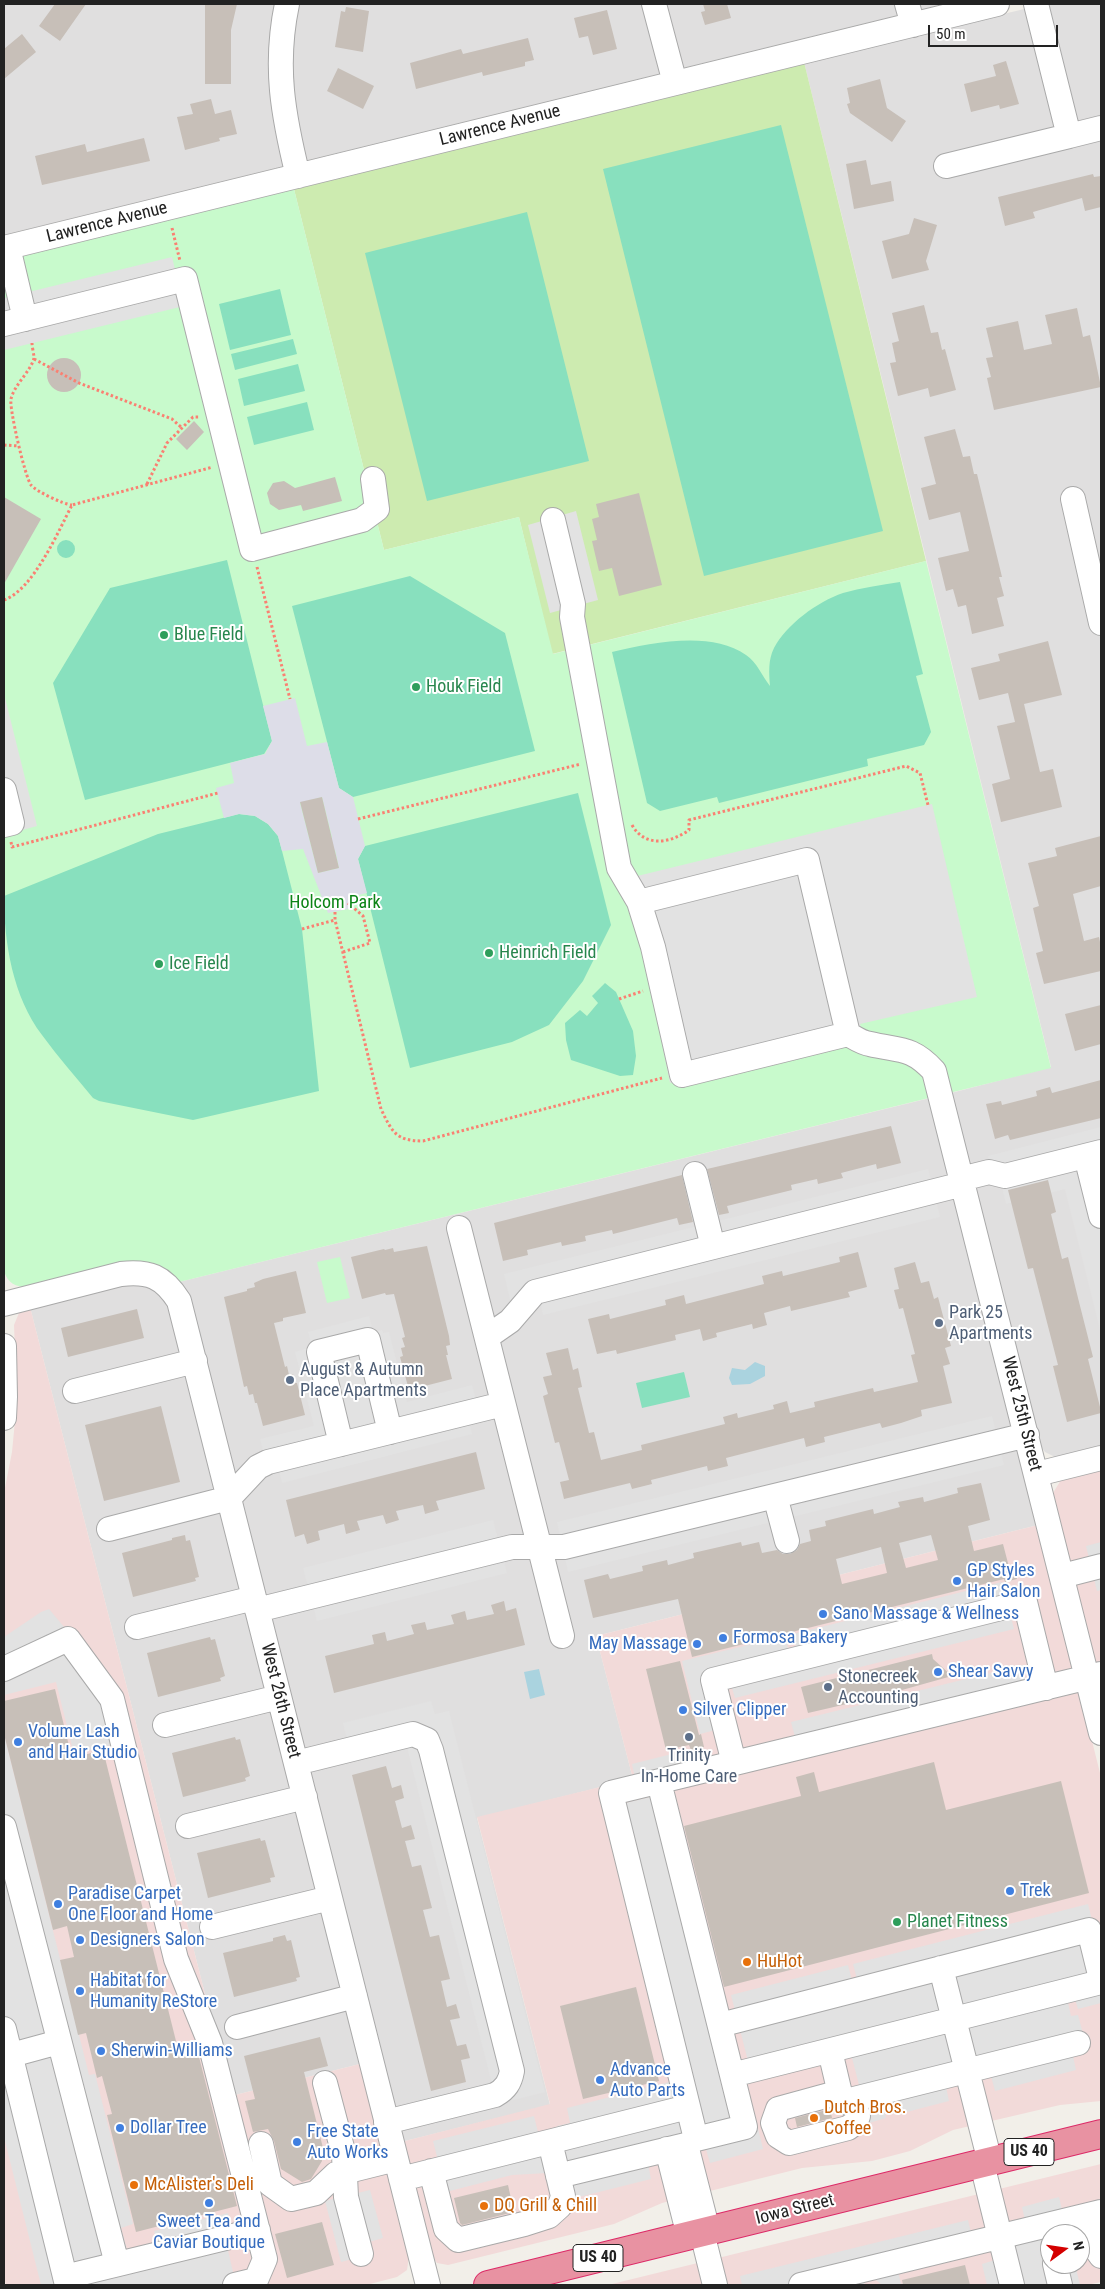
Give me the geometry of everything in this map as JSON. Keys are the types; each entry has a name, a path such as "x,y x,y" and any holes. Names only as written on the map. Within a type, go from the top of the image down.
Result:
{"highway":[{"name":"Iowa Street","path":"488,2285 1101,2134"}],"street":[{"path":"287,4 282,31 280,82 284,114 298,176"},
{"path":"654,4 675,83"},
{"name":"Lawrence Avenue","path":"6,248 675,83 910,14 997,4"},
{"path":"1036,4 1069,136"},
{"path":"946,166 1101,128"},
{"path":"6,248 15,322 185,279 252,549 362,520 377,509 373,479"},
{"path":"1073,499 1101,623"},
{"path":"553,520 573,604 572,618 620,868 639,902 666,996 682,1075 848,1034 807,860 639,902"},
{"path":"4,790 12,823 6,829"},
{"name":"West 25th Street","path":"848,1034 868,1044 907,1051 922,1058 934,1071 1062,1576 1094,1676 1101,1733"},
{"path":"487,1337 510,1321 535,1292 962,1182 989,1172 1006,1176 1094,1154 1101,1216"},
{"path":"695,1174 713,1247"},
{"path":"459,1228 562,1636"},
{"name":"West 26th Street","path":"4,1304 120,1274 136,1272 149,1274 162,1280 179,1300 428,2285"},
{"path":"342,1444 319,1352 368,1340 390,1432"},
{"path":"4,1346 4,1418"},
{"path":"75,1391 195,1361"},
{"path":"108,1529 229,1498 258,1467 268,1462 503,1404"},
{"path":"137,1627 256,1604 512,1547 564,1547 1027,1435"},
{"path":"1036,1474 1101,1458"},
{"path":"219,1459 258,1467"},
{"path":"776,1496 787,1541"},
{"path":"1062,1576 1101,1566"},
{"path":"734,1763 713,1680 1025,1602 1046,1688"},
{"path":"4,1670 68,1639 112,1699 176,1959 210,2043 265,2259 256,2280 234,2285"},
{"path":"715,2285 700,2233 683,2144 688,2107 611,1793 1094,1676"},
{"path":"165,1725 279,1697"},
{"path":"296,1763 413,1734 426,1740 434,1760 512,2070 507,2086 503,2091 495,2095 386,2122"},
{"path":"558,2176 745,2126 658,1782"},
{"path":"188,1826 305,1798"},
{"path":"5,1837 117,2264"},
{"path":"212,1926 330,1898"},
{"path":"720,2025 1089,1930 1096,1933 1101,1980 732,2076"},
{"path":"941,1968 967,2071 1000,2237 1012,2285"},
{"path":"237,2027 355,1996"},
{"path":"4,2029 7,2056 66,2281 117,2264 258,2230"},
{"path":"7,2056 59,2042"},
{"path":"830,2051 844,2091 858,2116 853,2125 789,2142 775,2150 769,2144 762,2115 765,2104 774,2098 844,2091 967,2071 1078,2043"},
{"path":"325,2083 344,2155 346,2197 361,2254"},
{"path":"261,2144 270,2184 291,2200 316,2193 336,2174 344,2172 398,2169 431,2171 688,2107"},
{"path":"431,2171 446,2229 458,2240 524,2224 549,2216 560,2206 563,2196 550,2142"},
{"path":"1073,2224 1095,2213 1096,2249 1101,2256"},
{"path":"802,2285 891,2275 1000,2237 1040,2236"}],"path":[{"path":"172,228 185,279"},
{"path":"32,343 34,358 12,396 10,406 27,477 32,486 62,504 72,505 230,462"},
{"path":"34,358 79,383 172,419 182,428"},
{"path":"147,484 167,443 193,417 220,419"},
{"path":"4,445 19,446"},
{"path":"4,600 13,597 31,577 72,505"},
{"path":"252,549 290,699"},
{"path":"358,819 600,759"},
{"path":"630,822 648,840 665,842 689,830 689,820 906,766 920,774 928,804"},
{"path":"6,829 12,847 218,793"},
{"path":"343,952 370,943 363,916 348,903"},
{"path":"335,912 335,920 381,1109 394,1132 402,1139 423,1141 682,1073"},
{"path":"302,929 335,920"}],"shaded area":[{"path":"4,4 944,4 4,235"},
{"path":"1045,4 1101,4 1101,1447 1055,1457 1045,1452 1040,1445 951,1093 1051,1067 804,62"},
{"path":"172,257 184,306 4,350 4,298"},
{"path":"576,511 598,600 550,613 528,525"},
{"path":"4,694 37,826 4,835"},
{"path":"295,698 307,746 327,742 339,788 353,797 365,846 358,859 367,893 349,897 348,909 328,913 303,849 282,851 278,836 268,824 255,816 239,814 224,818 216,788 234,783 230,763 265,754 272,741 263,706","holes":["322,797 332,837 326,852 335,850 339,868 318,873 300,803"]},
{"path":"932,804 977,997 860,1024 863,1035 670,1083 640,935 621,880"},
{"path":"930,1098 1038,1525 596,1636 633,1779 477,1818 550,2105 401,2142 179,1282"},
{"path":"1101,1127 1101,1333 1065,1189 1006,1204 1000,1179 994,1180 988,1156"},
{"path":"928,1169 940,1217 543,1315 538,1293 510,1300 504,1274"},
{"path":"127,1283 152,1288 168,1302 360,2064 231,2096 30,1307"},
{"path":"30,1307 231,2096 360,2064 409,2256 407,2270 397,2277 366,2285 6,2285 4,2277 4,1493 12,1452 17,1400 14,1325 19,1313"},
{"path":"369,1316 373,1332 382,1330 383,1333 389,1332 407,1402 472,1385 481,1418 469,1421 472,1434 282,1483 278,1468 268,1470 260,1439 314,1426 295,1352 312,1347 308,1332"},
{"path":"992,1416 1004,1465 568,1572 557,1522"},
{"path":"1101,1469 1101,1690 1053,1493 1061,1480"},
{"path":"493,1520 507,1573 317,1621 303,1568"},
{"path":"1038,1525 1101,1777 1101,2101 1060,2105 953,2130 910,2151 872,2161 802,2168 662,2203 614,2224 448,2265 437,2263 430,2254 401,2142 550,2104 477,1817 633,1779 596,1636"},
{"path":"1101,1542 1101,1590 1097,1591 1086,1546"},
{"path":"1002,1582 1014,1629 735,1698 731,1685 725,1686 735,1725 700,1734 682,1661 785,1636 788,1648 796,1646 793,1634"},
{"path":"49,1609 121,1695 132,1740 74,1754 56,1682 4,1695 4,1637 41,1612"},
{"path":"1023,1665 1026,1680 795,1737 791,1722"},
{"path":"431,1701 435,1714 449,1711 545,2092 497,2104 407,1747 352,1761 343,1723"},
{"path":"4,1734 89,2075 95,2074 133,2224 121,2228 127,2250 157,2243 154,2231 228,2213 235,2244 227,2246 236,2285 41,2285 4,2137"},
{"path":"688,1750 691,1764 635,1778 632,1764"},
{"path":"650,1797 731,2118 754,2112 763,2149 710,2163 706,2149 648,2164 651,2179 575,2198 557,2126 570,2123 567,2108 689,2077 621,1804"},
{"path":"1088,1904 1098,1944 1101,1943 1101,2003 1078,2009 1074,1996 1067,1998 1071,2016 1078,2015 1088,2052 1073,2056 1076,2070 995,2091 991,2076 946,2087 949,2101 899,2114 896,2100 883,2104 886,2118 869,2123 846,2035 748,2061 731,1995 848,1965 852,1980 857,1979 853,1964"},
{"path":"534,2116 548,2173 512,2175 446,2192 433,2141"},
{"path":"1101,2164 1101,2282 1087,2285 608,2285"},
{"path":"370,2190 383,2238 369,2242 372,2254 341,2262 325,2201"},
{"path":"1059,2197 1066,2224 1040,2224 1040,2274 1077,2274 1080,2285 987,2285 982,2264 995,2260 992,2248 898,2271 901,2284 915,2280 916,2285 882,2285 875,2279 863,2279 865,2285 742,2285 740,2276 968,2220 971,2233 1025,2220 1022,2207"}],"green space":[{"path":"804,62 926,561 552,654 519,517 384,550 294,189"},
{"path":"781,125 883,531 704,576 603,169"},
{"name":"Holcom Park","path":"294,189 384,550 519,517 553,654 926,561 1051,1068 179,1282 22,1287 15,1285 8,1279 4,1270 4,260"},
{"path":"527,212 589,461 427,501 365,253"},
{"path":"280,289 291,335 230,350 219,304"},
{"path":"293,339 297,354 235,370 231,354"},
{"path":"298,364 305,391 244,406 238,379"},
{"path":"307,402 314,430 254,445 247,417"},
{"path":"62,540 70,540 75,545 73,556 62,558 57,553 57,545"},
{"name":"Blue Field","path":"227,560 272,741 264,754 85,800 53,683 110,588"},
{"name":"Houk Field","path":"410,576 505,633 535,751 353,797 339,788 292,606"},
{"path":"900,582 923,674 916,676 931,732 924,745 867,759 868,766 719,803 717,797 660,811 647,803 612,652 662,642 699,641 716,643 732,647 750,658 770,686 769,671 772,653 780,639 795,622 813,608 843,593"},
{"name":"Heinrich Field","path":"578,793 611,925 583,981 549,1025 512,1042 410,1068 358,859 365,846"},
{"name":"Ice Field","path":"239,814 255,816 268,824 278,836 302,929 319,1091 193,1120 99,1101 93,1098 42,1035 24,1004 17,987 8,951 4,896 158,834"},
{"path":"605,983 616,992 633,1031 636,1056 633,1075 620,1076 571,1060 566,1040 565,1023 580,1010 587,1016 598,1003 592,996"},
{"path":"340,1257 350,1298 327,1303 317,1262"},
{"path":"684,1372 690,1397 642,1408 636,1383"}],"water":[{"path":"755,1362 765,1366 765,1376 750,1384 732,1385 729,1378 732,1368 745,1370"},
{"path":"539,1669 545,1695 530,1699 524,1672"}],"building":[{"path":"55,4 86,4 60,41 39,26"},
{"path":"205,4 237,4 231,30 231,84 205,84"},
{"path":"703,4 727,4 731,18 705,25 701,12 705,11"},
{"path":"346,7 369,11 363,52 335,47 341,11 345,12"},
{"path":"607,10 617,49 593,55 588,36 579,38 574,18"},
{"path":"22,34 36,52 4,79 4,49"},
{"path":"528,38 534,60 525,62 525,66 483,76 482,72 416,89 410,63 461,49 463,54"},
{"path":"1006,61 1019,104 1000,109 999,105 971,112 964,84 996,76 993,65"},
{"path":"338,68 374,86 363,109 327,91"},
{"path":"880,79 887,108 906,121 892,142 850,113 847,104 850,103 847,88"},
{"path":"211,99 215,114 231,110 237,134 219,138 220,141 185,150 177,117 193,114 190,104"},
{"path":"144,138 150,161 42,185 35,156 85,144 87,152"},
{"path":"866,160 871,185 891,181 894,201 854,209 846,164"},
{"path":"1093,174 1094,177 1101,176 1101,207 1085,211 1082,198 1033,212 1035,218 1005,226 998,197"},
{"path":"914,218 937,225 926,261 929,270 892,279 882,241 909,234"},
{"path":"924,305 931,333 938,332 942,350 945,349 956,390 930,397 928,388 898,396 890,363 896,362 892,343 899,341 892,313"},
{"path":"1077,308 1083,337 1090,335 1101,387 994,410 987,378 991,377 986,358 993,357 986,328 1018,321 1024,350 1052,344 1045,315"},
{"path":"64,358 76,363 81,375 76,387 64,392 52,387 47,375 52,363"},
{"path":"194,421 204,432 187,450 176,439"},
{"path":"955,429 963,457 970,456 974,474 977,474 1002,577 999,577 1004,596 997,598 1004,626 972,634 966,605 958,607 953,589 946,591 938,558 969,551 960,512 929,520 921,488 936,484 924,437"},
{"path":"335,477 342,501 303,511 301,505 279,510 270,504 267,493 273,483 284,481 295,488"},
{"path":"639,493 662,585 619,596 612,568 599,571 592,541 597,540 592,519 599,517 596,504"},
{"path":"4,497 41,519 4,584"},
{"path":"1048,641 1062,695 1024,704 1040,772 1053,769 1062,807 1001,822 992,784 1010,779 997,726 1015,722 1008,693 979,700 971,668 1000,661 998,654"},
{"path":"322,797 339,868 318,873 300,802"},
{"path":"1101,836 1101,886 1073,894 1084,941 1099,937 1101,971 1044,984 1036,953 1043,951 1033,908 1039,906 1028,863 1057,856 1055,848"},
{"path":"1101,1005 1101,1044 1075,1051 1065,1014"},
{"path":"1101,1080 1101,1118 1010,1140 1008,1135 995,1139 986,1104 1001,1101 1002,1105 1037,1096 1036,1091 1050,1087 1052,1093"},
{"path":"891,1126 901,1163 877,1169 876,1164 841,1173 843,1178 818,1184 817,1179 791,1185 792,1190 727,1206 729,1213 719,1215 707,1169"},
{"path":"682,1175 693,1222 679,1225 677,1218 613,1234 612,1230 585,1236 586,1241 562,1246 561,1242 527,1250 528,1255 503,1261 494,1223"},
{"path":"1048,1180 1056,1212 1051,1214 1062,1259 1068,1257 1093,1357 1088,1359 1101,1411 1101,1413 1067,1422 1053,1366 1058,1365 1033,1268 1028,1269 1008,1190"},
{"path":"427,1246 449,1336 450,1345 446,1346 448,1355 446,1355 452,1379 409,1390 400,1357 403,1356 401,1348 405,1347 402,1338 405,1337 394,1294 386,1295 385,1293 362,1299 351,1257 384,1249 393,1248 394,1252"},
{"path":"858,1252 867,1287 848,1292 850,1297 791,1311 790,1306 764,1313 767,1325 753,1329 752,1324 716,1333 717,1337 703,1341 700,1329 675,1335 676,1340 617,1354 616,1350 597,1354 588,1319 609,1314 610,1319 666,1305 665,1300 684,1295 686,1304 764,1284 762,1276 782,1271 783,1276 840,1262 839,1257"},
{"path":"915,1262 921,1283 929,1281 934,1299 938,1297 951,1346 945,1348 950,1364 943,1366 952,1403 921,1410 922,1416 901,1423 882,1428 880,1423 824,1437 825,1442 806,1447 804,1438 726,1458 728,1466 708,1471 707,1466 651,1480 652,1484 632,1489 630,1483 564,1499 560,1482 569,1480 559,1442 555,1443 543,1396 548,1394 543,1377 552,1375 546,1353 568,1348 573,1370 578,1368 582,1387 578,1388 589,1433 594,1432 601,1460 642,1450 641,1445 725,1424 723,1417 737,1413 738,1418 774,1409 773,1405 787,1401 790,1413 815,1407 814,1402 873,1388 874,1392 918,1382 911,1355 915,1354 903,1308 899,1309 894,1290 899,1289 894,1268"},
{"path":"296,1271 306,1313 283,1318 283,1321 274,1323 285,1367 287,1366 289,1375 293,1374 295,1383 297,1383 305,1415 263,1426 253,1394 249,1395 247,1386 244,1387 224,1297 247,1291 247,1289 255,1287 254,1283 263,1279"},
{"path":"137,1309 144,1338 68,1357 61,1328"},
{"path":"161,1406 180,1482 104,1501 85,1425"},
{"path":"476,1452 485,1489 436,1501 439,1510 425,1514 423,1505 396,1511 399,1520 386,1524 383,1515 357,1521 360,1530 346,1534 344,1524 318,1531 320,1540 307,1544 304,1534 295,1537 286,1500"},
{"path":"981,1483 990,1520 968,1526 974,1551 1003,1544 1009,1567 1014,1566 1017,1579 1005,1582 1004,1579 692,1657 678,1599 593,1618 584,1580 608,1574 610,1579 643,1571 642,1566 667,1560 668,1565 694,1558 693,1553 741,1542 742,1546 759,1542 762,1553 777,1550 783,1554 790,1554 797,1550 800,1544 811,1541 809,1530 826,1526 825,1521 873,1509 874,1514 900,1507 898,1502 923,1497 924,1502 958,1493 957,1488","holes":["931,1535 938,1560 906,1568 899,1543","881,1547 887,1573 842,1584 836,1559"]},
{"path":"185,1535 186,1541 190,1540 199,1577 195,1578 196,1581 133,1597 122,1553"},
{"path":"504,1601 506,1611 516,1608 525,1645 334,1693 325,1656 374,1644 372,1635 385,1632 387,1641 414,1634 411,1625 425,1622 427,1630 454,1624 451,1615 465,1611 467,1620 494,1614 491,1605"},
{"path":"210,1637 211,1640 215,1639 225,1676 220,1678 221,1681 158,1697 147,1653"},
{"path":"932,1654 933,1659 952,1676 877,1697 808,1713 801,1687"},
{"path":"680,1661 699,1735 701,1734 704,1747 691,1750 689,1745 666,1750 646,1669"},
{"path":"55,1689 72,1758 103,1750 180,2057 198,2053 237,2206 136,2232 107,2115 112,2114 102,2076 97,2078 86,2033 78,2035 60,1960 74,1957 67,1926 53,1930 4,1734 4,1701"},
{"path":"235,1737 236,1740 240,1739 250,1776 245,1778 246,1781 183,1797 172,1753"},
{"path":"934,1762 946,1810 1061,1781 1089,1893 724,1987 684,1826 801,1796 796,1777 814,1772 819,1792"},
{"path":"386,1766 392,1788 401,1785 404,1798 395,1801 402,1828 411,1825 415,1839 405,1841 412,1867 421,1865 432,1908 423,1910 430,1937 439,1935 450,1979 441,1981 447,2007 456,2004 460,2018 450,2020 457,2046 466,2044 470,2058 461,2060 466,2082 431,2091 352,1775"},
{"path":"260,1838 261,1841 265,1840 275,1877 270,1878 271,1882 208,1898 197,1853"},
{"path":"285,1935 287,1941 291,1940 300,1977 296,1978 297,1981 234,1997 223,1953 273,1941 273,1938"},
{"path":"636,1987 659,2081 583,2099 560,2006"},
{"path":"320,2037 328,2066 304,2072 324,2152 321,2153 322,2161 311,2179 302,2182 281,2169 274,2141 268,2129 253,2132 245,2101 255,2099 244,2056"},
{"path":"830,2109 832,2118 797,2127 795,2118"},
{"name":"DQ Grill & Chill","path":"508,2185 514,2212 462,2225 460,2223 454,2198"},
{"path":"322,2222 334,2265 287,2278 275,2234"},
{"path":"965,2265 970,2285 903,2285 902,2280"}],"place":[{"name":"Blue Field","path":"164,635"},
{"name":"Houk Field","path":"416,687"},
{"name":"Heinrich Field","path":"489,953"},
{"name":"Ice Field","path":"159,964"},
{"name":"Park 25 Apartments","path":"939,1323"},
{"name":"August & Autumn Place Apartments","path":"290,1380"},
{"name":"GP Styles Hair Salon","path":"957,1581"},
{"name":"Sano Massage & Wellness","path":"823,1614"},
{"name":"Formosa Bakery","path":"723,1638"},
{"name":"May Massage","path":"697,1644"},
{"name":"Shear Savvy","path":"938,1672"},
{"name":"Stonecreek Accounting","path":"828,1687"},
{"name":"Silver Clipper","path":"683,1710"},
{"name":"Trinity In-Home Care","path":"689,1737"},
{"name":"Volume Lash and Hair Studio","path":"18,1742"},
{"name":"Trek","path":"1010,1891"},
{"name":"Paradise Carpet One Floor and Home","path":"58,1904"},
{"name":"Planet Fitness","path":"897,1922"},
{"name":"Designers Salon","path":"80,1940"},
{"name":"HuHot","path":"747,1962"},
{"name":"Habitat for Humanity ReStore","path":"80,1991"},
{"name":"Sherwin-Williams","path":"101,2051"},
{"name":"Advance Auto Parts","path":"600,2080"},
{"name":"Dutch Bros. Coffee","path":"814,2118"},
{"name":"Dollar Tree","path":"120,2128"},
{"name":"Free State Auto Works","path":"297,2142"},
{"name":"McAlister's Deli","path":"134,2185"},
{"name":"Sweet Tea and Caviar Boutique","path":"209,2203"},
{"name":"DQ Grill & Chill","path":"484,2206"}]}
